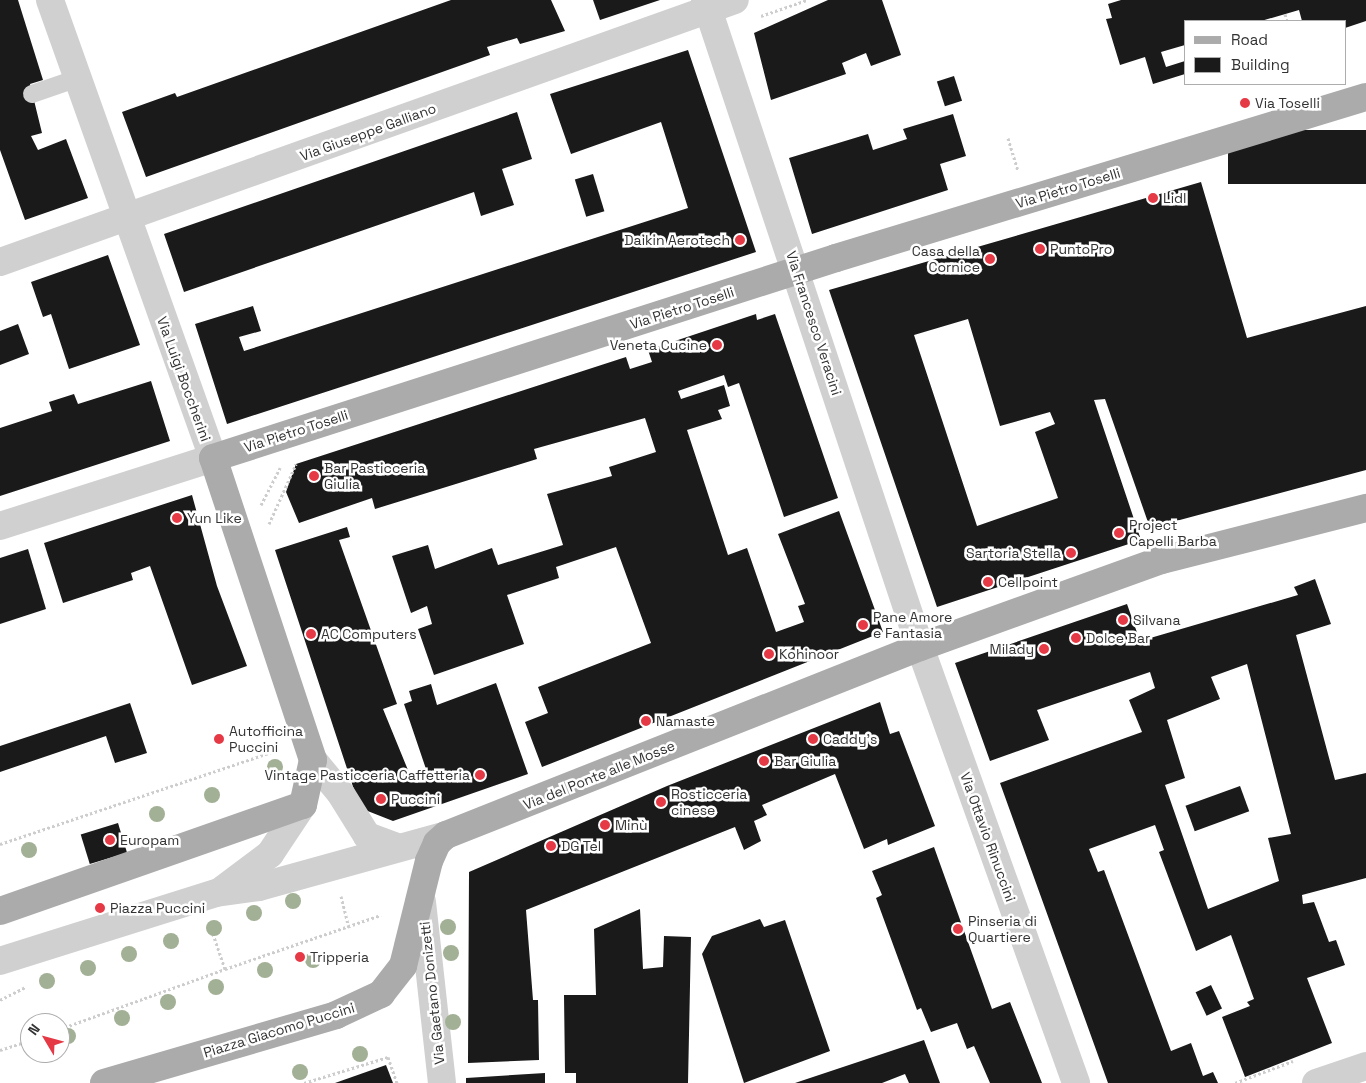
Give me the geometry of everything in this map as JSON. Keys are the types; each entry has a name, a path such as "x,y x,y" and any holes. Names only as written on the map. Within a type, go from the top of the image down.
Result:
{"main road":[{"name":"Via Pietro Toselli","path":"213,458 796,271 1366,97"},
{"name":"Via Luigi Boccherini","path":"213,458 313,760"},
{"name":"Via del Ponte alle Mosse","path":"446,835 920,647 1162,560 1366,508"},
{"path":"0,911 300,809 313,776 313,760"},
{"name":"Piazza Giacomo Puccini","path":"104,1083 369,1002 389,986 402,966 422,902 433,851 446,835"}],"street":[{"name":"Via Luigi Boccherini","path":"50,0 126,219 213,458"},
{"name":"Via Giuseppe Galliano","path":"0,262 126,219 707,5 735,0"},
{"name":"Via Francesco Veracini","path":"707,5 920,647"},
{"name":"Via Pietro Toselli","path":"0,526 213,458"},
{"name":"Via Ottavio Rinuccini","path":"920,647 1076,1083"},
{"path":"313,760 342,794 367,836 398,847"},
{"path":"216,893 270,854 300,809"},
{"path":"0,962 216,893 259,886 446,835"},
{"name":"Via Gaetano Donizetti","path":"422,902 442,1083"},
{"path":"1316,1083 1366,1066"}],"lane":[{"path":"32,94 78,78"}],"path":[{"path":"755,18 807,0"},
{"path":"1285,14 1287,20"},
{"path":"1008,138 1018,171"},
{"path":"1009,174 1027,168"},
{"path":"0,844 281,749"},
{"path":"338,887 349,927"},
{"path":"70,1025 381,915"},
{"path":"210,922 226,969"},
{"path":"0,1050 20,1043"},
{"path":"304,1083 388,1057 398,1083"}],"building":[{"path":"0,0 18,0 43,80 30,84 42,133 31,136 38,150 66,139 88,198 25,220 0,150"},
{"path":"451,0 551,0 565,31 520,44 517,38 487,47 490,55 146,177 122,112 175,93 177,97"},
{"path":"593,0 660,0 600,20"},
{"path":"828,0 882,0 901,55 871,66 866,53 842,63 846,74 771,100 754,33"},
{"path":"1121,0 1366,0 1366,21 1346,28 1346,20 1302,20 1299,10 1264,20 1184,20 1184,45 1161,52 1166,67 1184,61 1184,74 1153,84 1145,57 1120,65 1106,19 1112,18 1108,4"},
{"path":"688,50 756,252 227,424 195,324 253,306 261,331 239,337 244,351 688,208 661,122 571,154 550,94"},
{"path":"954,76 962,101 945,106 937,82"},
{"path":"517,112 532,159 502,169 514,205 481,216 474,192 184,292 164,234"},
{"path":"953,114 966,156 940,164 948,190 812,234 789,158 868,134 873,150 907,139 903,129"},
{"path":"1228,130 1366,130 1366,184 1228,184"},
{"path":"593,174 604,211 586,217 575,180"},
{"path":"1201,182 1247,338 1366,306 1366,470 1150,528 1105,399 1094,400 1141,540 937,607 829,290","holes":["968,319 1000,426 1050,412 1055,424 1035,432 1058,498 977,526 914,335"]},
{"path":"108,255 140,345 69,369 51,314 43,317 31,282"},
{"path":"756,314 757,320 775,314 838,498 784,517 739,383 728,387 724,375 678,391 681,399 724,385 730,406 718,410 722,419 687,430 728,555 747,548 776,632 804,622 798,606 805,604 778,534 839,511 883,632 542,767 525,722 548,713 538,687 651,643 616,547 556,567 559,578 507,595 524,644 434,675 418,629 432,624 427,606 411,613 392,556 428,545 435,569 492,548 498,565 563,545 547,494 612,476 609,467 656,452 645,418 534,449 537,459 375,509 372,498 299,523 286,492 296,464 626,357 630,369 652,362 648,350"},
{"path":"18,324 29,354 0,365 0,331"},
{"path":"151,381 170,441 0,496 0,428 52,411 49,402 74,394 78,404"},
{"path":"192,495 217,586 247,666 192,685 150,566 131,573 133,580 63,603 44,543"},
{"path":"347,527 350,537 339,540 397,704 383,709 410,775 426,769 404,704 412,701 409,691 431,684 437,705 496,683 528,774 393,821 360,808 275,550"},
{"path":"28,549 46,609 0,624 0,558"},
{"path":"1315,579 1331,624 1296,635 1335,780 1366,773 1366,878 1302,895 1303,904 1314,902 1329,942 1336,940 1345,965 1307,978 1332,1043 1245,1077 1222,1017 1250,1006 1247,1002 1254,999 1231,935 1196,951 1159,852 1164,850 1155,825 1089,849 1098,872 1104,870 1171,1051 1191,1043 1203,1076 1213,1072 1218,1083 1108,1083 1000,783 1142,732 1129,700 1155,688 1150,672 1037,710 1049,740 990,761 955,663 1127,604 1140,641 1298,595 1294,587","holes":["1247,664 1291,834 1268,838 1279,881 1208,909 1165,785 1185,778 1167,720 1220,699 1211,677"]},
{"path":"880,702 890,734 899,731 935,826 888,845 887,839 864,849 835,774 762,805 767,815 754,821 761,841 744,850 735,827 526,910 533,1000 538,1000 539,1060 468,1063 469,872 667,786"},
{"path":"130,703 147,753 115,763 106,736 0,772 0,746"},
{"path":"1240,786 1249,811 1195,831 1185,806"},
{"path":"118,823 127,853 90,864 81,834"},
{"path":"934,847 992,1009 1010,1002 1042,1083 990,1083 974,1046 967,1049 957,1023 931,1032 921,1008 917,1010 876,898 882,895 872,871"},
{"path":"640,909 643,969 663,967 664,936 691,937 688,1083 576,1083 576,1073 565,1073 564,995 596,995 594,929"},
{"path":"760,919 764,927 785,920 830,1051 744,1083 702,954 712,936"},
{"path":"1211,985 1222,1009 1207,1016 1196,992"},
{"path":"924,1040 940,1083 909,1083 905,1074 882,1083 795,1083"},
{"path":"386,1065 393,1083 335,1083"},
{"path":"545,1073 545,1083 466,1083 466,1078"}],"place":[{"name":"Via Toselli","path":"1245,103"},
{"name":"Lidl","path":"1153,198"},
{"name":"Daikin Aerotech","path":"740,240"},
{"name":"PuntoPro","path":"1040,249"},
{"name":"Casa della Cornice","path":"990,259"},
{"name":"Veneta Cucine","path":"717,345"},
{"name":"Bar Pasticceria Giulia","path":"314,476"},
{"name":"Yun Like","path":"177,518"},
{"name":"Project Capelli Barba","path":"1119,533"},
{"name":"Sartoria Stella","path":"1071,553"},
{"name":"Cellpoint","path":"988,582"},
{"name":"Silvana","path":"1123,620"},
{"name":"Pane Amore e Fantasia","path":"863,625"},
{"name":"AC Computers","path":"311,634"},
{"name":"Dolce Bar","path":"1076,638"},
{"name":"Milady","path":"1044,649"},
{"name":"Kohinoor","path":"769,654"},
{"name":"Namaste","path":"646,721"},
{"name":"Autofficina Puccini","path":"219,739"},
{"name":"Caddy's","path":"813,739"},
{"name":"Bar Giulia","path":"764,761"},
{"name":"Vintage Pasticceria Caffetteria","path":"480,775"},
{"name":"Puccini","path":"381,799"},
{"name":"Rosticceria cinese","path":"661,802"},
{"name":"Minù","path":"605,825"},
{"name":"Europam","path":"110,840"},
{"name":"DG Tel","path":"551,846"},
{"name":"Piazza Puccini","path":"100,908"},
{"name":"Pinseria di Quartiere","path":"958,929"},
{"name":"Tripperia","path":"300,957"}]}
